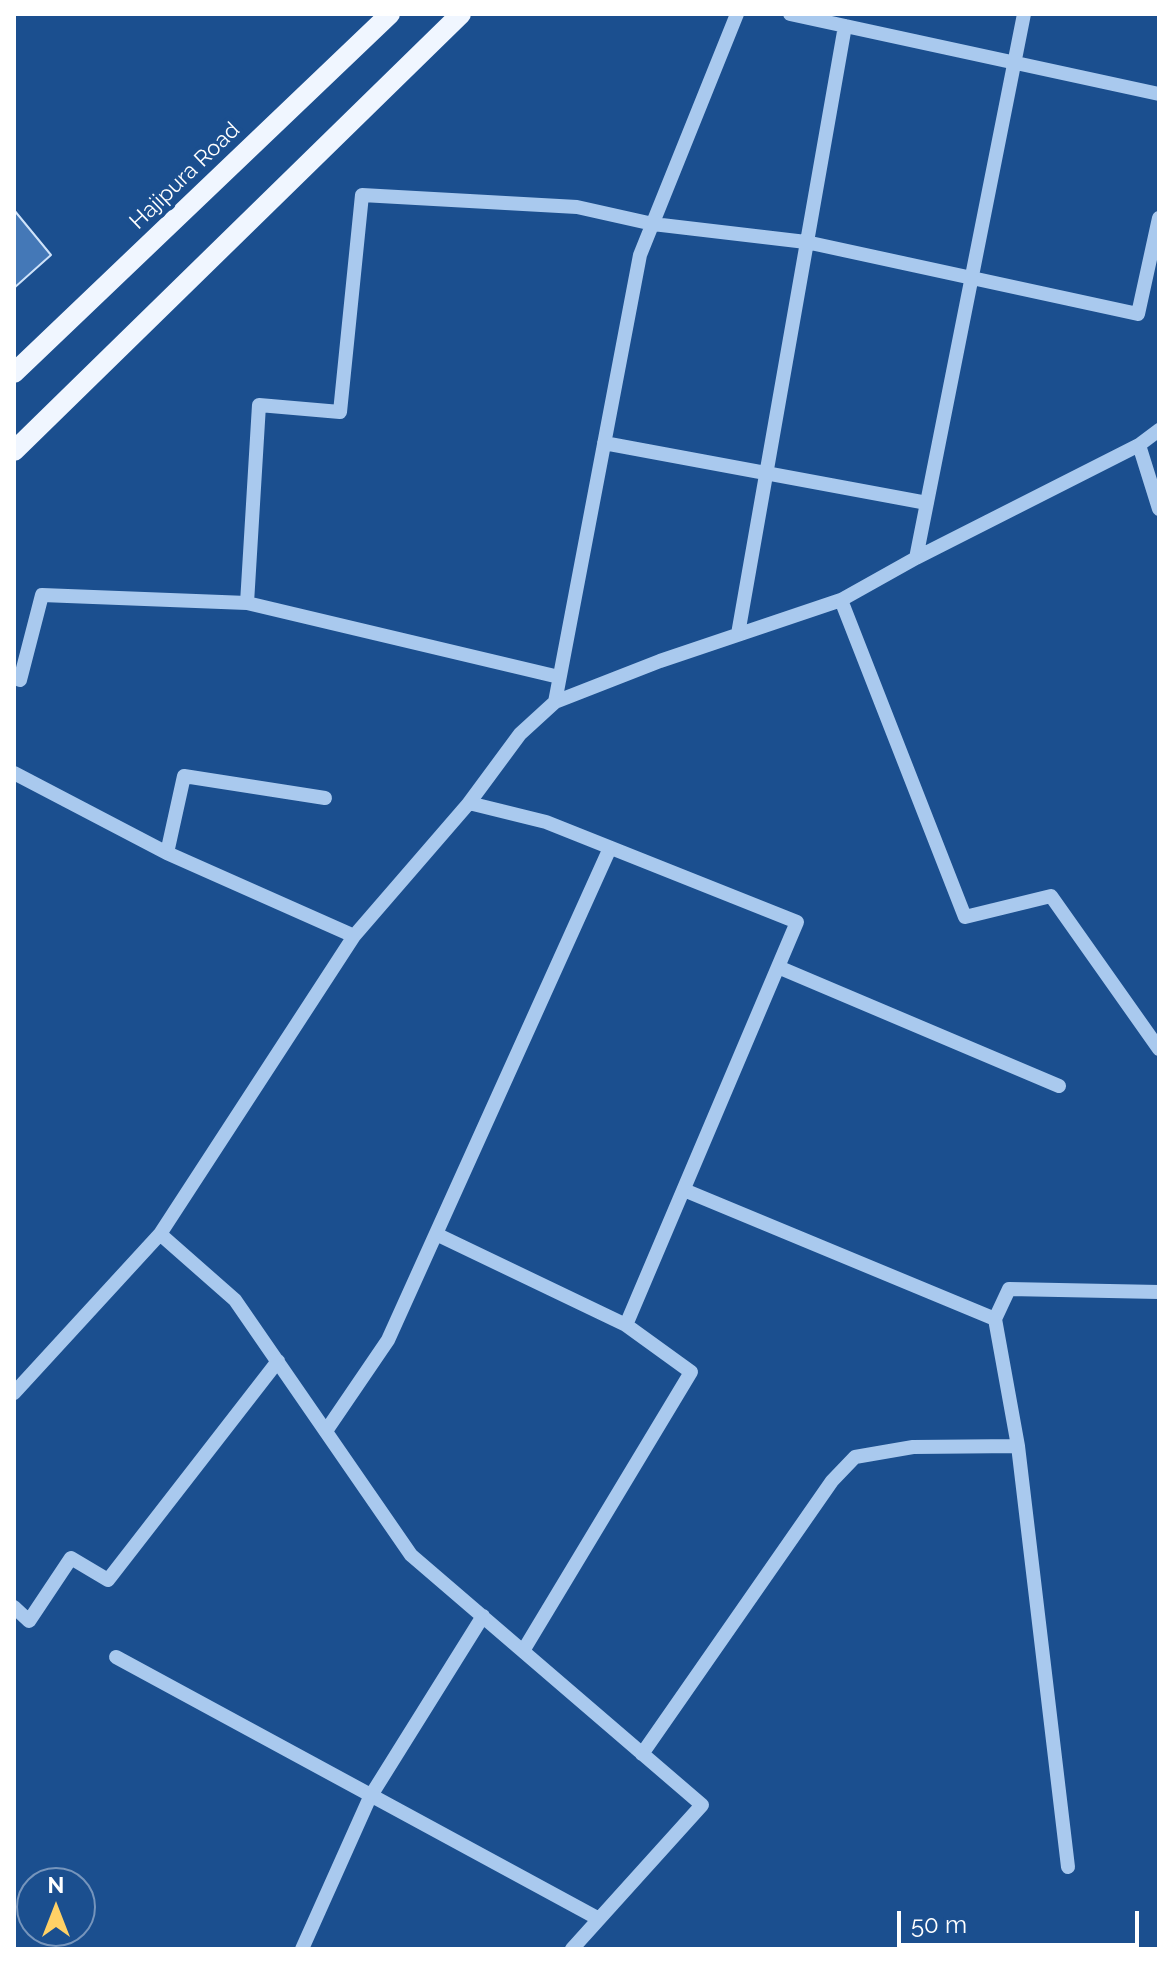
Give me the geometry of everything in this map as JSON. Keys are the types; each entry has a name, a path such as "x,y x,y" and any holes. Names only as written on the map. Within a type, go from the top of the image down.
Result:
{"main road":[{"name":"Hajipura Road","path":"14,373 390,14"},
{"path":"14,451 461,14"}],"street":[{"path":"555,702 640,255 737,14"},
{"path":"790,14 1159,94"},
{"path":"916,558 1024,14"},
{"path":"738,634 845,26"},
{"path":"247,603 259,405 340,412 362,195 577,207 653,224 806,242 1138,314 1159,218"},
{"path":"14,1393 160,1234 354,936 469,803 520,734 555,702 660,661 841,600 916,558 1139,445 1159,430"},
{"path":"604,443 927,503"},
{"path":"1139,445 1159,509"},
{"path":"14,677 20,680 42,595 247,603 559,677"},
{"path":"841,600 965,917 1051,896 1159,1049"},
{"path":"14,773 167,853 354,936"},
{"path":"167,853 184,776 325,798"},
{"path":"469,803 546,822 797,922 626,1325"},
{"path":"326,1431 388,1340 610,848"},
{"path":"778,967 1059,1086"},
{"path":"684,1190 995,1319"},
{"path":"160,1234 235,1300 411,1555 702,1805 572,1949"},
{"path":"436,1234 626,1325 691,1372 523,1651"},
{"path":"1068,1867 1018,1446 995,1319 1009,1289 1159,1292"},
{"path":"14,1607 29,1621 71,1558 108,1580 278,1361"},
{"path":"642,1754 832,1481 855,1457 913,1447 1018,1446"},
{"path":"302,1949 370,1797 483,1616"},
{"path":"116,1657 599,1919"}],"building":[{"path":"14,210 51,255 14,288"}]}
